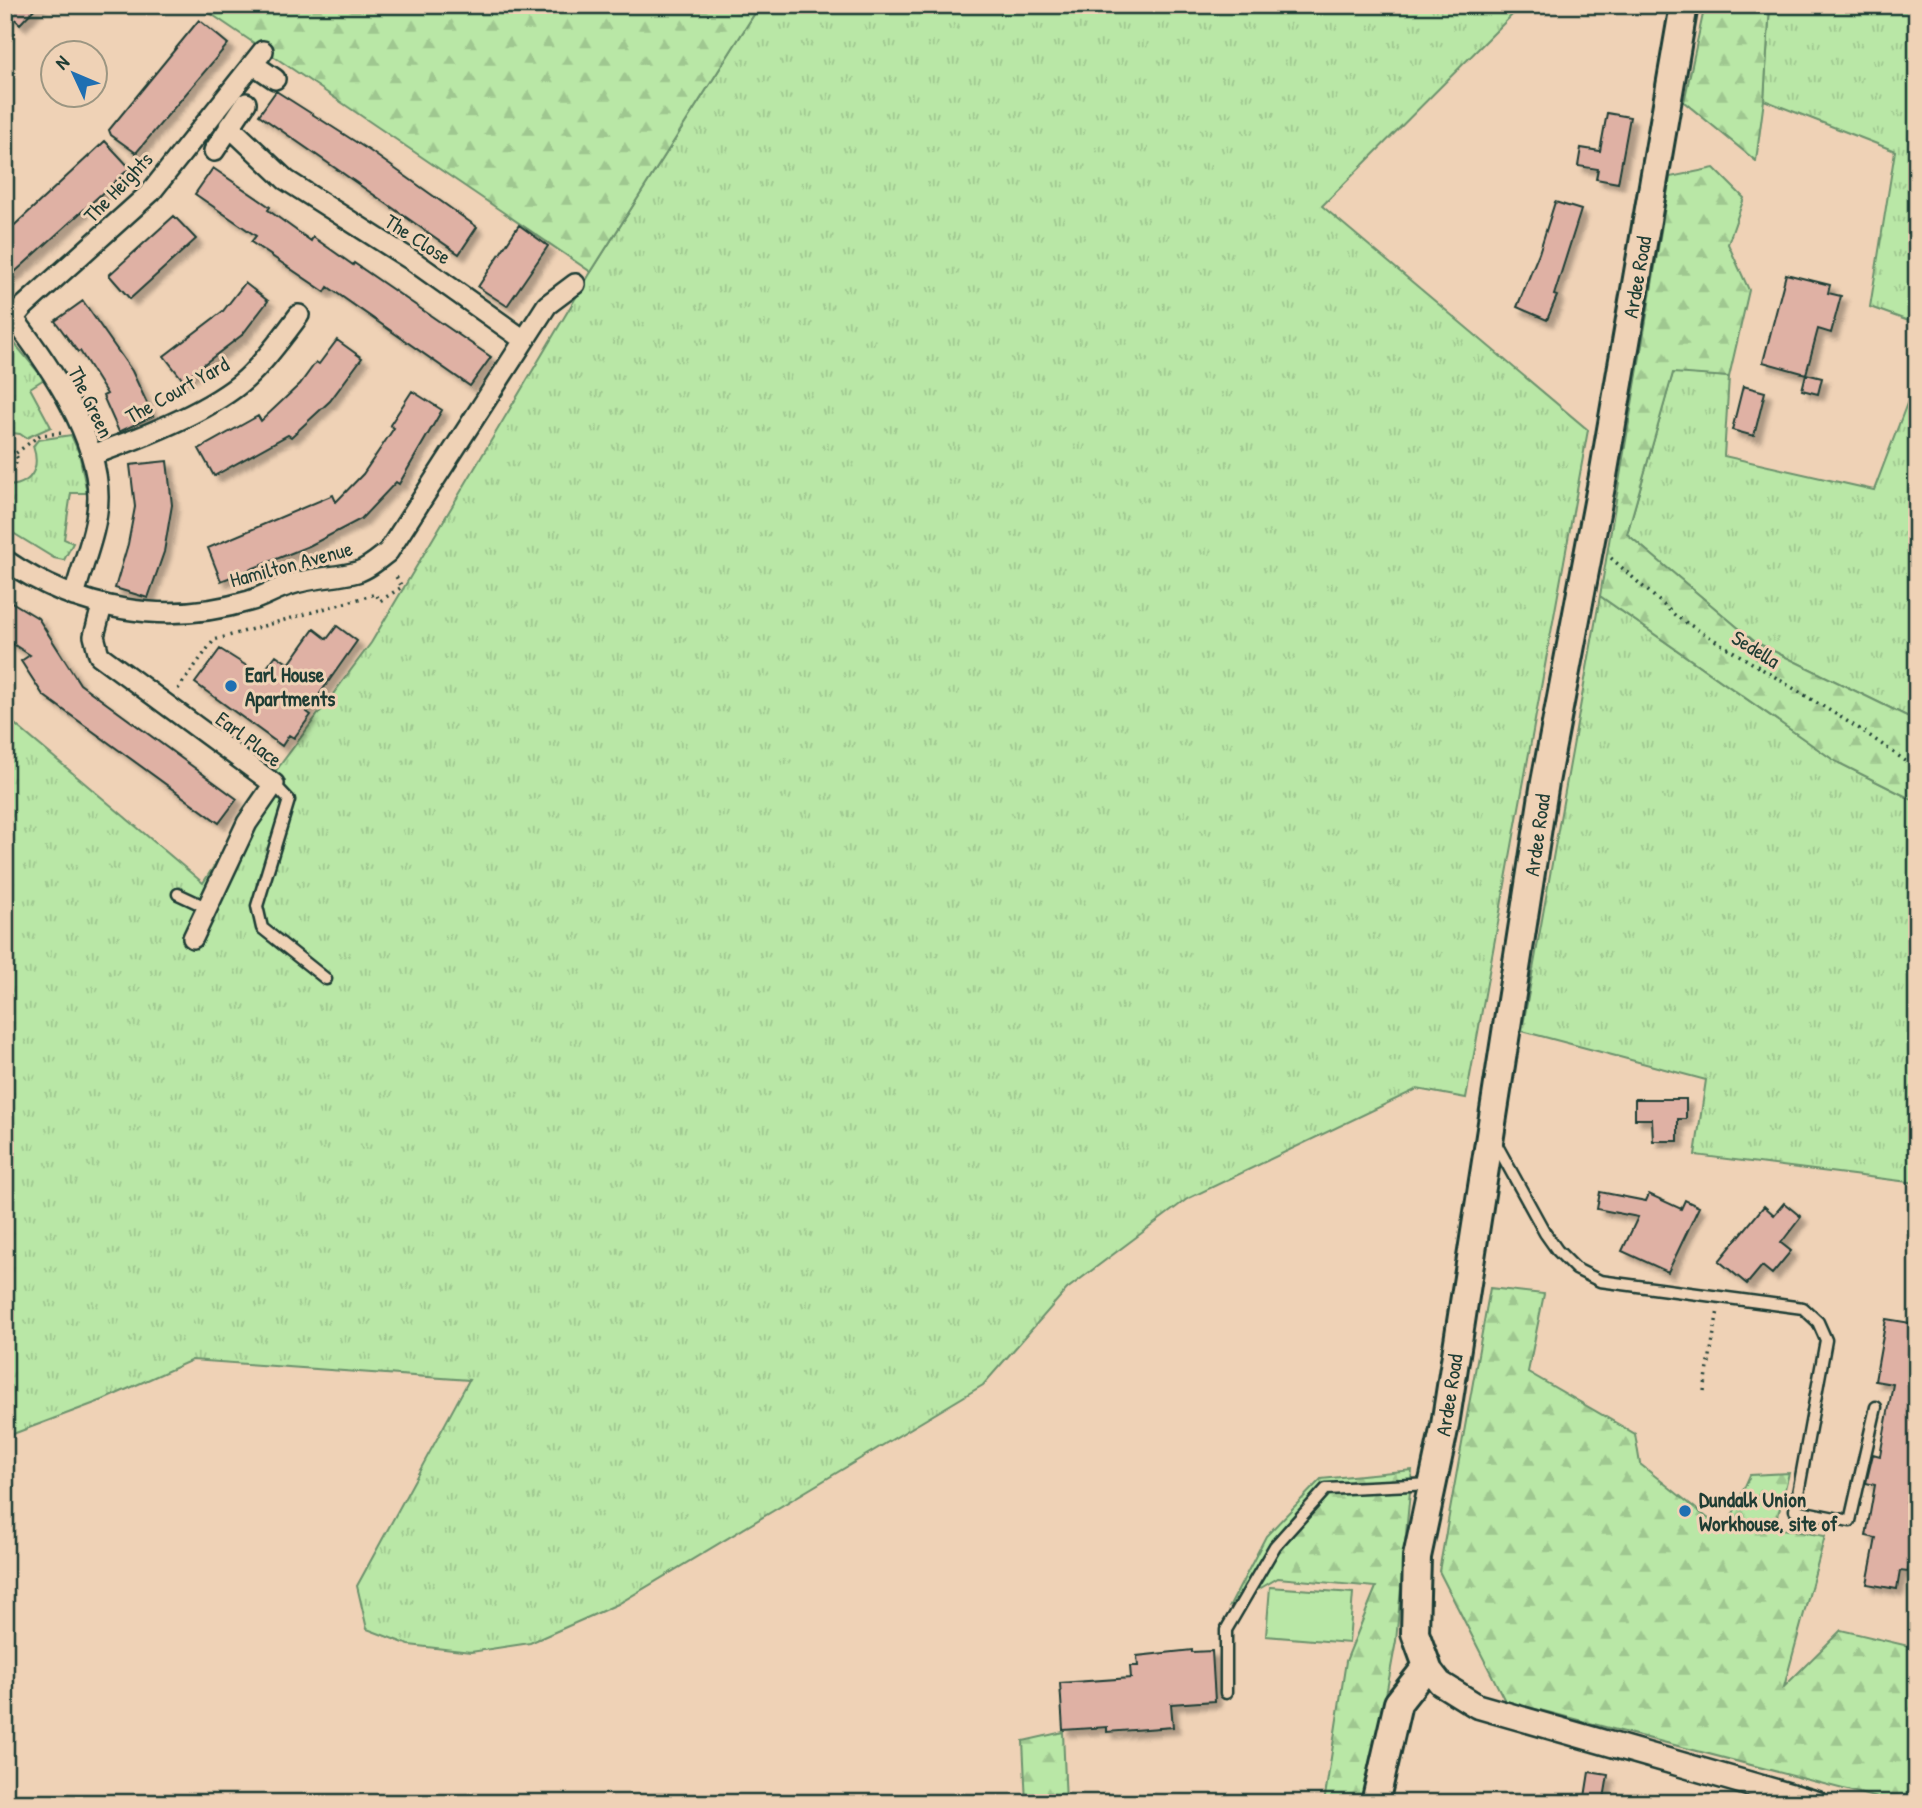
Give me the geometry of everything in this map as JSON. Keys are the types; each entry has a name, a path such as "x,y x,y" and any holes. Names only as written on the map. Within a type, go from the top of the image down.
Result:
{"main road":[{"name":"Ardee Road","path":"1427,1666 1415,1633 1417,1557 1445,1425 1545,782 1562,702 1684,5"},
{"path":"1375,1803 1398,1703 1427,1666"}],"street":[{"name":"The Heights","path":"10,324 23,307 151,192 258,57 275,79"},
{"path":"214,151 246,103"},
{"name":"The Close","path":"229,125 286,180 413,261 524,340"},
{"path":"524,340 547,305 575,284"},
{"name":"The Court Yard","path":"92,455 136,440 230,391 250,375 299,315"},
{"name":"The Green","path":"10,324 53,372 92,455 98,498 89,547 74,596"},
{"name":"Hamilton Avenue","path":"5,560 33,577 102,606 131,612 185,614 250,601 289,584 359,572 388,552 524,340"},
{"name":"Earl Place","path":"102,606 94,636 99,655 274,785 247,824 193,938"},
{"path":"1427,1666 1440,1682 1477,1706 1816,1803"}],"lane":[{"path":"274,785 289,800 257,906 262,928 326,979"},
{"path":"178,894 208,908"},
{"path":"1489,1131 1545,1233 1576,1269 1600,1281 1803,1308 1818,1322 1826,1340 1794,1510 1850,1521 1876,1407"},
{"path":"1226,1693 1226,1630 1275,1546 1326,1489 1433,1484"}],"path":[{"path":"5,451 16,453 40,435 71,430"},
{"path":"5,467 16,465 16,453"},
{"name":"Sedella","path":"1589,541 1634,576 1677,617 1863,731 1917,769"},
{"path":"1704,1391 1720,1297"}],"green space":[{"path":"198,5 760,5 591,272"},
{"path":"760,5 1522,5 1322,206 1588,430 1466,1098 1417,1089 1187,1199 1067,1289 983,1385 618,1604 530,1643 471,1652 409,1645 367,1629 357,1586 469,1380 192,1360 103,1400 5,1437 5,716 203,883 275,772 371,643 591,272"},
{"path":"1705,5 1770,5 1764,100 1756,161 1684,102"},
{"path":"1770,5 1917,5 1917,324 1870,307 1895,151 1764,100"},
{"path":"1714,168 1744,198 1728,244 1749,290 1729,377 1673,373 1627,534 1755,642 1917,721 1917,802 1835,761 1600,596 1670,177"},
{"path":"15,344 44,379 30,388 51,427 26,438 20,434 5,432 5,367 12,362 5,345"},
{"path":"1673,372 1729,377 1724,456 1874,490 1917,377 1917,721 1755,642 1627,534"},
{"path":"71,435 79,453 87,493 71,493 64,539 73,543 64,560 54,558 5,528 5,486 21,483 32,475 36,462 33,446 38,440"},
{"path":"1600,596 1835,761 1917,802 1917,1183 1695,1155 1706,1080 1522,1031"},
{"path":"1490,1288 1544,1294 1528,1372 1635,1434 1640,1464 1725,1532 1750,1475 1789,1473 1775,1528 1825,1536 1784,1687 1841,1630 1917,1648 1917,1803 1897,1803 1505,1701 1439,1571"},
{"path":"1412,1470 1396,1641 1366,1803 1324,1803 1346,1661 1376,1587 1278,1578 1230,1606 1266,1536 1321,1479"},
{"path":"1270,1587 1353,1593 1349,1643 1266,1636"},
{"path":"1063,1732 1066,1803 1026,1803 1023,1741"}],"building":[{"path":"5,5 38,5 20,24 5,10"},
{"path":"199,20 228,44 136,153 111,135 109,130"},
{"path":"276,91 370,151 477,227 459,254 259,115"},
{"path":"1607,113 1630,117 1618,183 1596,179 1598,169 1578,166 1581,148 1600,151"},
{"path":"105,141 130,168 5,281 5,234"},
{"path":"213,168 270,207 268,210 311,241 313,237 353,265 354,263 491,357 470,386 328,287 325,292 251,242 256,236 195,194"},
{"path":"1555,202 1581,210 1554,295 1557,296 1547,320 1517,307 1539,253"},
{"path":"174,216 196,239 130,299 109,275"},
{"path":"519,225 548,246 507,306 478,287"},
{"path":"1786,274 1830,285 1828,293 1841,296 1831,333 1818,329 1806,374 1763,362"},
{"path":"245,283 268,301 242,335 183,380 164,356 223,311"},
{"path":"83,301 132,371 153,416 119,432 103,396 107,394 80,351 78,352 55,321"},
{"path":"337,340 362,358 330,401 291,437 288,435 214,476 199,449 258,416 261,421 300,384 316,362 319,364"},
{"path":"1806,374 1822,378 1818,394 1802,390"},
{"path":"1743,386 1765,392 1754,436 1732,430"},
{"path":"412,391 442,410 399,484 396,482 361,519 309,546 221,581 208,548 333,495 336,502 363,474 394,428 390,425"},
{"path":"167,461 172,505 164,552 148,598 115,588 135,507 130,465"},
{"path":"5,598 38,618 80,684 237,799 219,823 43,695 21,661 30,655 5,639"},
{"name":"Earl House Apartments","path":"337,626 357,641 307,712 311,715 294,738 289,735 282,746 195,683 220,649 261,675 276,655 289,664 314,629 327,639"},
{"path":"1635,1099 1686,1099 1686,1119 1678,1119 1678,1141 1653,1141 1652,1119 1635,1119"},
{"path":"1600,1192 1646,1201 1649,1194 1681,1209 1685,1200 1699,1207 1668,1272 1622,1251 1638,1217 1597,1209"},
{"path":"1784,1203 1801,1217 1781,1243 1791,1251 1772,1274 1762,1266 1747,1284 1719,1261 1764,1206 1774,1215"},
{"path":"1886,1319 1917,1324 1917,1458 1906,1505 1912,1506 1909,1520 1917,1523 1908,1572 1900,1571 1897,1589 1867,1584 1876,1538 1866,1536 1875,1485 1866,1483 1873,1454 1880,1456 1893,1384 1875,1381"},
{"path":"1192,1650 1212,1651 1215,1701 1171,1704 1173,1727 1107,1732 1107,1727 1063,1730 1060,1683 1131,1678 1130,1666 1138,1666 1137,1656"},
{"path":"1589,1772 1608,1775 1604,1799 1585,1797"}],"place":[{"name":"Earl House Apartments","path":"231,686"},
{"name":"Dundalk Union Workhouse, site of","path":"1685,1511"}]}
